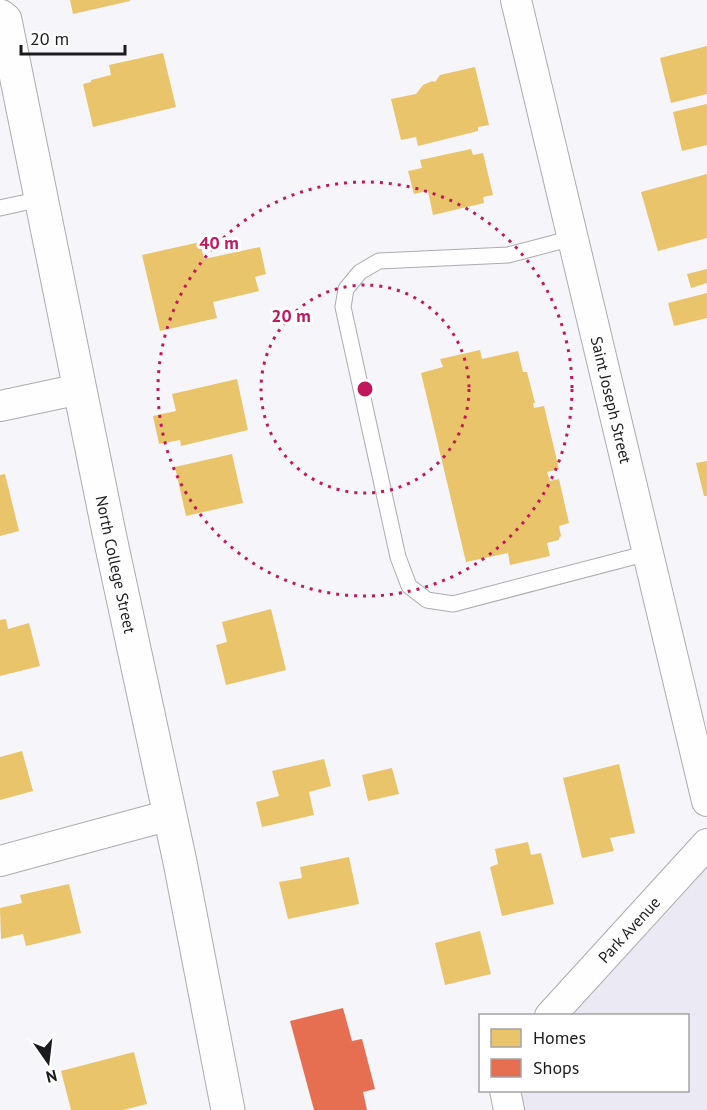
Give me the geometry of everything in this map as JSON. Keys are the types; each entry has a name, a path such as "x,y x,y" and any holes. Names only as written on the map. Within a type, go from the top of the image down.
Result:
{"main road":[{"name":"North College Street","path":"6,12 41,199 170,815 228,1110"}],"street":[{"name":"Saint Joseph Street","path":"516,0 707,801"},
{"path":"0,406 80,389"},
{"path":"0,861 170,815"},
{"name":"Park Avenue","path":"552,1014 707,844"},
{"path":"505,1092 509,1110"}],"lane":[{"path":"0,208 41,199"},
{"path":"573,238 508,255 379,261 360,272 346,289 343,307 398,557 409,585 427,600 453,604 648,553"}],"shaded area":[{"path":"707,851 707,1110 510,1110 506,1092 689,1092 689,1014 555,1014"}],"building: Homes":[{"path":"70,0 130,0 130,1 73,14"},
{"path":"707,46 707,94 671,103 660,58"},
{"path":"163,53 176,107 93,127 83,84 111,75 109,65"},
{"path":"475,67 489,125 478,127 478,131 418,146 416,137 401,140 391,99 416,94 423,85 435,82 440,75"},
{"path":"707,104 707,145 682,151 673,112"},
{"path":"471,149 473,155 483,153 493,195 483,197 484,203 433,215 428,191 414,194 408,171 422,168 420,160"},
{"path":"707,174 707,238 658,251 641,192"},
{"path":"200,242 204,259 260,247 266,274 255,277 259,291 213,302 217,318 160,331 142,255"},
{"path":"707,269 707,283 691,288 687,274"},
{"path":"707,293 707,318 674,326 668,303"},
{"path":"480,350 482,359 518,351 523,372 527,372 535,403 533,403 534,408 544,406 559,469 547,472 550,481 559,479 569,523 559,526 561,536 559,540 547,543 550,556 510,565 508,553 466,562 421,373 443,367 440,359"},
{"path":"237,379 248,430 181,446 180,440 159,444 153,416 176,411 172,394"},
{"path":"232,454 243,503 186,516 175,467"},
{"path":"707,461 707,496 704,496 696,463"},
{"path":"5,474 19,531 0,536 0,475"},
{"path":"271,609 286,670 226,685 216,645 227,642 222,622"},
{"path":"6,619 8,629 29,623 40,666 0,676 0,620"},
{"path":"22,751 33,791 0,800 0,757"},
{"path":"324,759 331,786 309,792 314,815 262,827 256,802 279,796 272,771"},
{"path":"619,764 635,833 610,838 614,851 582,858 563,778"},
{"path":"392,768 399,794 368,801 362,775"},
{"path":"528,842 531,855 541,853 554,904 502,916 490,867 498,864 495,849"},
{"path":"349,857 359,904 288,919 279,882 302,878 300,867"},
{"path":"69,884 81,933 26,946 23,934 1,939 0,908 22,903 20,895"},
{"path":"480,931 491,974 445,985 435,943"},
{"path":"134,1052 147,1104 123,1110 71,1110 61,1071"}],"building: Shops":[{"path":"343,1008 352,1041 362,1039 375,1089 363,1092 367,1110 314,1110 290,1021"}]}
